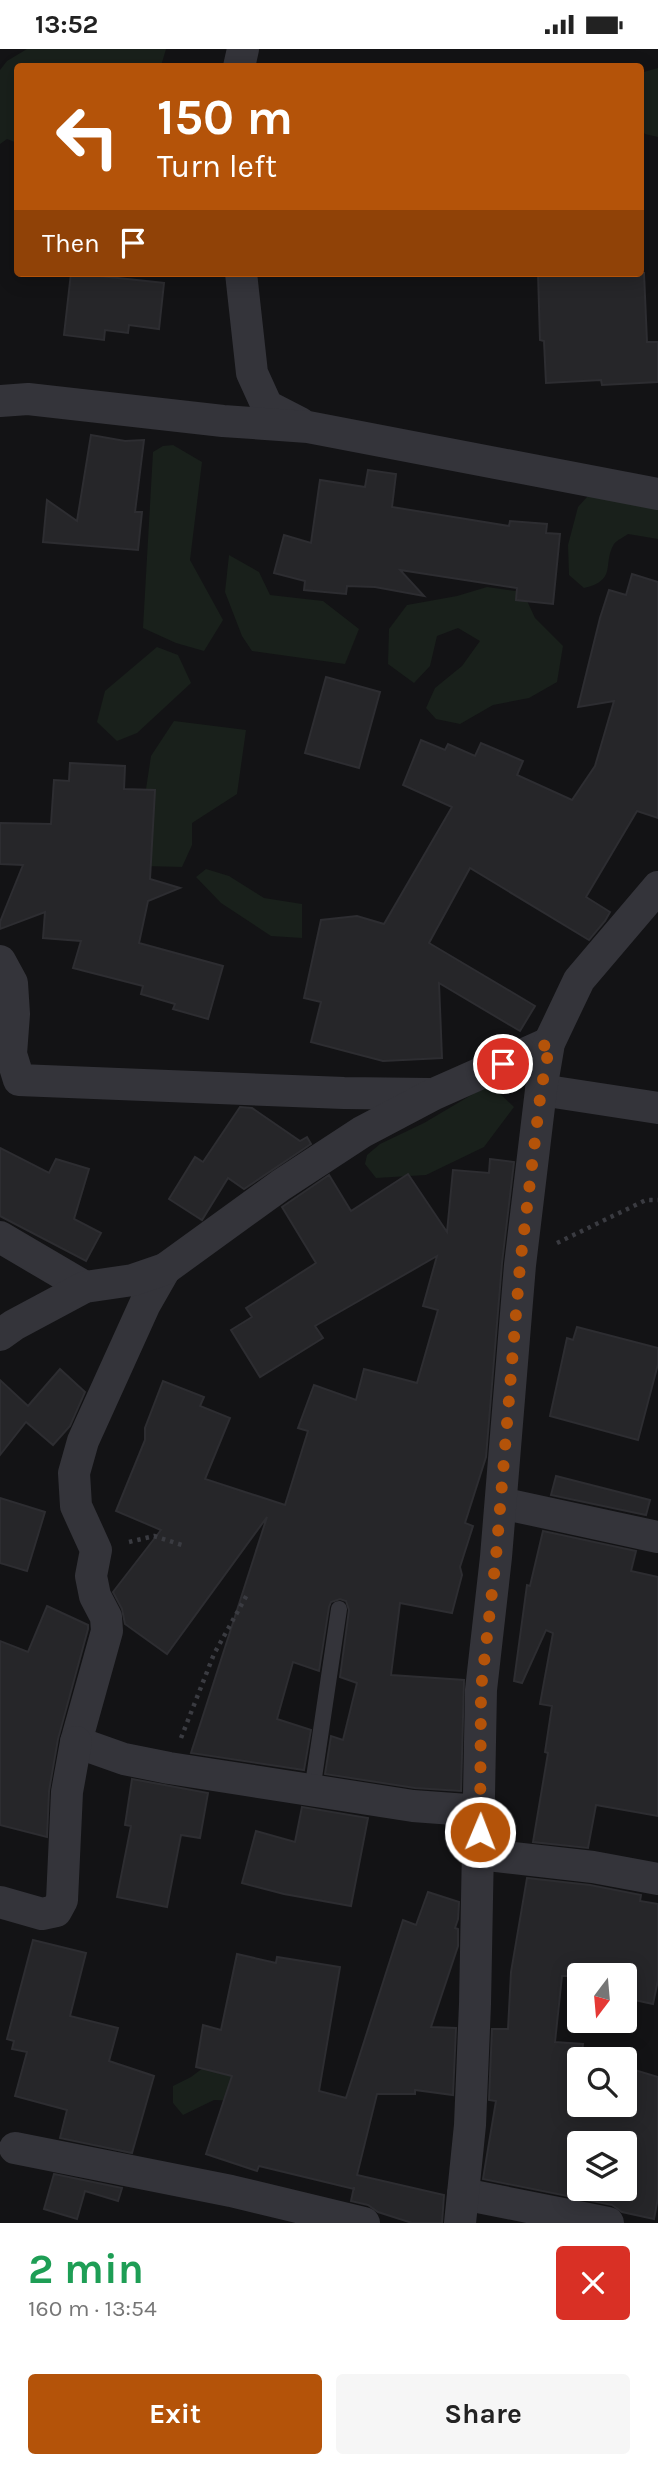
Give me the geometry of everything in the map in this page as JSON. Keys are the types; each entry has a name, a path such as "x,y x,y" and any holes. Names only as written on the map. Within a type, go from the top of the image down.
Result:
{"street":[{"path":"241,277 252,373 267,407 308,427"},
{"path":"0,401 28,399 223,421 308,427 658,494"},
{"path":"608,2223 462,2209 470,2125 481,1811 481,1689 501,1503 520,1265 541,1090 550,1043 579,980 658,887"},
{"path":"0,961 12,983 14,1014 11,1054 19,1080 434,1094"},
{"path":"0,1335 85,1287 134,1280 165,1269 281,1185 362,1132 434,1094 550,1043"},
{"path":"541,1090 658,1108"},
{"path":"0,1237 85,1287"},
{"path":"0,1902 42,1914 56,1911 62,1900 67,1792 76,1742 107,1631 106,1617 95,1596 91,1576 96,1550 76,1506 74,1473 83,1441 145,1304 165,1269"},
{"path":"501,1503 658,1537"},
{"path":"76,1742 124,1759 169,1768 412,1806 481,1811"},
{"path":"479,1854 593,1867 658,1879"},
{"path":"15,2148 231,2191 364,2223"}],"lane":[{"path":"312,1791 339,1609"}],"path":[{"path":"520,1265 554,1245 646,1200 658,1200"},
{"path":"96,1550 154,1536 182,1545"},
{"path":"169,1768 214,1654 248,1593"}],"shaded area":[{"path":"27,49 166,49 162,63 14,63 14,142 7,139 0,144 0,70 7,61"},
{"path":"658,68 658,137 644,132 644,72"},
{"path":"173,445 202,462 190,560 223,620 204,651 176,643 143,628 153,452 163,446"},
{"path":"606,476 658,481 658,539 628,534 614,544 607,571 601,581 584,588 569,575 568,545 578,507"},
{"path":"229,555 259,572 270,595 323,601 359,629 345,664 252,651 242,636 225,592"},
{"path":"487,587 523,592 535,618 563,646 557,682 529,698 493,705 460,724 436,719 426,708 435,688 462,666 480,641 458,628 437,636 430,666 414,683 388,664 389,629 407,605 457,596"},
{"path":"157,647 178,655 191,683 137,733 117,741 97,722 105,691"},
{"path":"174,721 246,730 237,794 192,823 192,845 182,867 145,866 141,822 151,756"},
{"path":"206,869 229,876 264,898 302,904 302,938 271,936 221,903 196,877"},
{"path":"490,1084 514,1107 484,1147 426,1175 376,1178 365,1164 367,1155 380,1144 424,1123"},
{"path":"235,2058 244,2101 214,2100 183,2115 173,2103 173,2086 211,2062"}],"building":[{"path":"644,273 647,342 658,342 658,382 602,385 601,380 546,383 544,341 540,340 538,277 644,277"},
{"path":"71,277 108,277 164,283 159,329 129,325 128,333 105,330 104,340 64,335"},
{"path":"91,435 125,441 144,440 135,512 142,512 138,550 43,542 47,500 77,521"},
{"path":"368,470 396,474 392,507 509,526 510,521 547,524 546,533 560,534 553,604 516,600 517,588 400,570 424,596 375,587 347,586 346,594 304,590 305,581 274,573 284,535 311,543 320,480 365,487"},
{"path":"632,574 658,582 658,818 637,811 586,897 610,912 605,921 589,940 470,868 429,943 535,1006 520,1031 439,983 442,1058 383,1061 311,1042 321,1002 304,998 321,920 357,916 384,924 452,807 403,785 421,740 445,750 448,744 475,756 481,743 523,761 517,775 572,800 595,766 614,701 578,707 600,618 609,590 626,595"},
{"path":"326,677 380,692 359,768 305,753"},
{"path":"70,763 125,766 124,789 155,790 150,879 180,888 148,901 139,943 223,966 208,1019 173,1009 175,1004 141,994 143,986 73,968 81,941 43,938 45,912 0,929 0,922 23,865 0,864 0,823 51,824 54,780 69,781"},
{"path":"240,1107 252,1108 300,1141 307,1137 311,1144 244,1189 228,1178 202,1220 169,1199 195,1157 203,1162"},
{"path":"0,1148 49,1173 56,1159 89,1169 74,1219 101,1233 86,1261 0,1216"},
{"path":"490,1159 514,1162 502,1263 486,1457 465,1523 473,1526 460,1567 462,1575 452,1613 400,1603 391,1675 464,1680 461,1791 415,1788 325,1774 331,1736 343,1740 357,1683 340,1677 349,1610 346,1601 340,1599 331,1602 329,1607 319,1671 293,1662 277,1719 311,1730 304,1770 191,1753 267,1517 167,1654 125,1624 122,1609 113,1592 161,1530 116,1511 145,1440 145,1428 163,1381 204,1397 200,1406 230,1418 205,1479 285,1505 308,1431 298,1428 314,1385 356,1400 364,1369 417,1383 438,1310 423,1306 437,1256 315,1326 323,1338 260,1377 231,1330 252,1317 246,1308 316,1263 282,1207 329,1175 351,1211 408,1174 447,1232 453,1170 489,1173"},
{"path":"577,1327 658,1348 658,1364 638,1440 550,1416 567,1338 573,1340"},
{"path":"60,1369 85,1392 70,1426 53,1445 26,1422 0,1455 0,1380 28,1406"},
{"path":"556,1476 650,1500 646,1515 551,1495"},
{"path":"0,1498 45,1512 27,1571 0,1563"},
{"path":"543,1531 636,1551 631,1571 658,1577 658,1816 596,1805 588,1848 533,1842 548,1753 545,1752 552,1706 540,1704 553,1633 546,1630 522,1683 514,1681 527,1585 530,1586"},
{"path":"47,1606 88,1625 88,1629 58,1739 49,1791 47,1837 0,1825 0,1641 28,1652"},
{"path":"132,1779 208,1793 200,1838 181,1835 167,1907 117,1897 131,1826 125,1825"},
{"path":"302,1807 368,1818 351,1906 242,1883 256,1831 295,1842"},
{"path":"527,1878 590,1885 641,1895 640,1901 658,1904 658,1980 653,2004 637,2001 637,1963 567,1963 567,1976 562,1976 555,2042 583,2044 583,2047 567,2047 567,2117 637,2117 637,2071 658,2077 658,2198 654,2219 622,2212 612,2205 592,2201 637,2201 637,2131 567,2131 567,2196 483,2179 496,2101 489,2100 492,2029 508,2029 511,1972"},
{"path":"428,1892 459,1902 455,1928 458,1929 458,1946 431,2027 456,2028 453,2095 415,2090 415,2094 377,2094 357,2175 444,2195 442,2223 412,2223 378,2212 368,2205 351,2201 354,2189 259,2166 257,2171 206,2154 232,2076 196,2067 203,2025 221,2030 237,1954 276,1963 277,1957 340,1967 319,2091 346,2098 403,1920 416,1925"},
{"path":"33,1940 86,1953 70,2016 118,2028 109,2061 154,2076 132,2153 60,2138 67,2110 15,2096 27,2052 12,2049 14,2041 7,2039"},
{"path":"54,2174 122,2188 118,2201 85,2191 77,2219 44,2209"}],"route":[{"path":"480,1832 481,1689 496,1557 520,1265 541,1090 550,1043 503,1064"}]}
